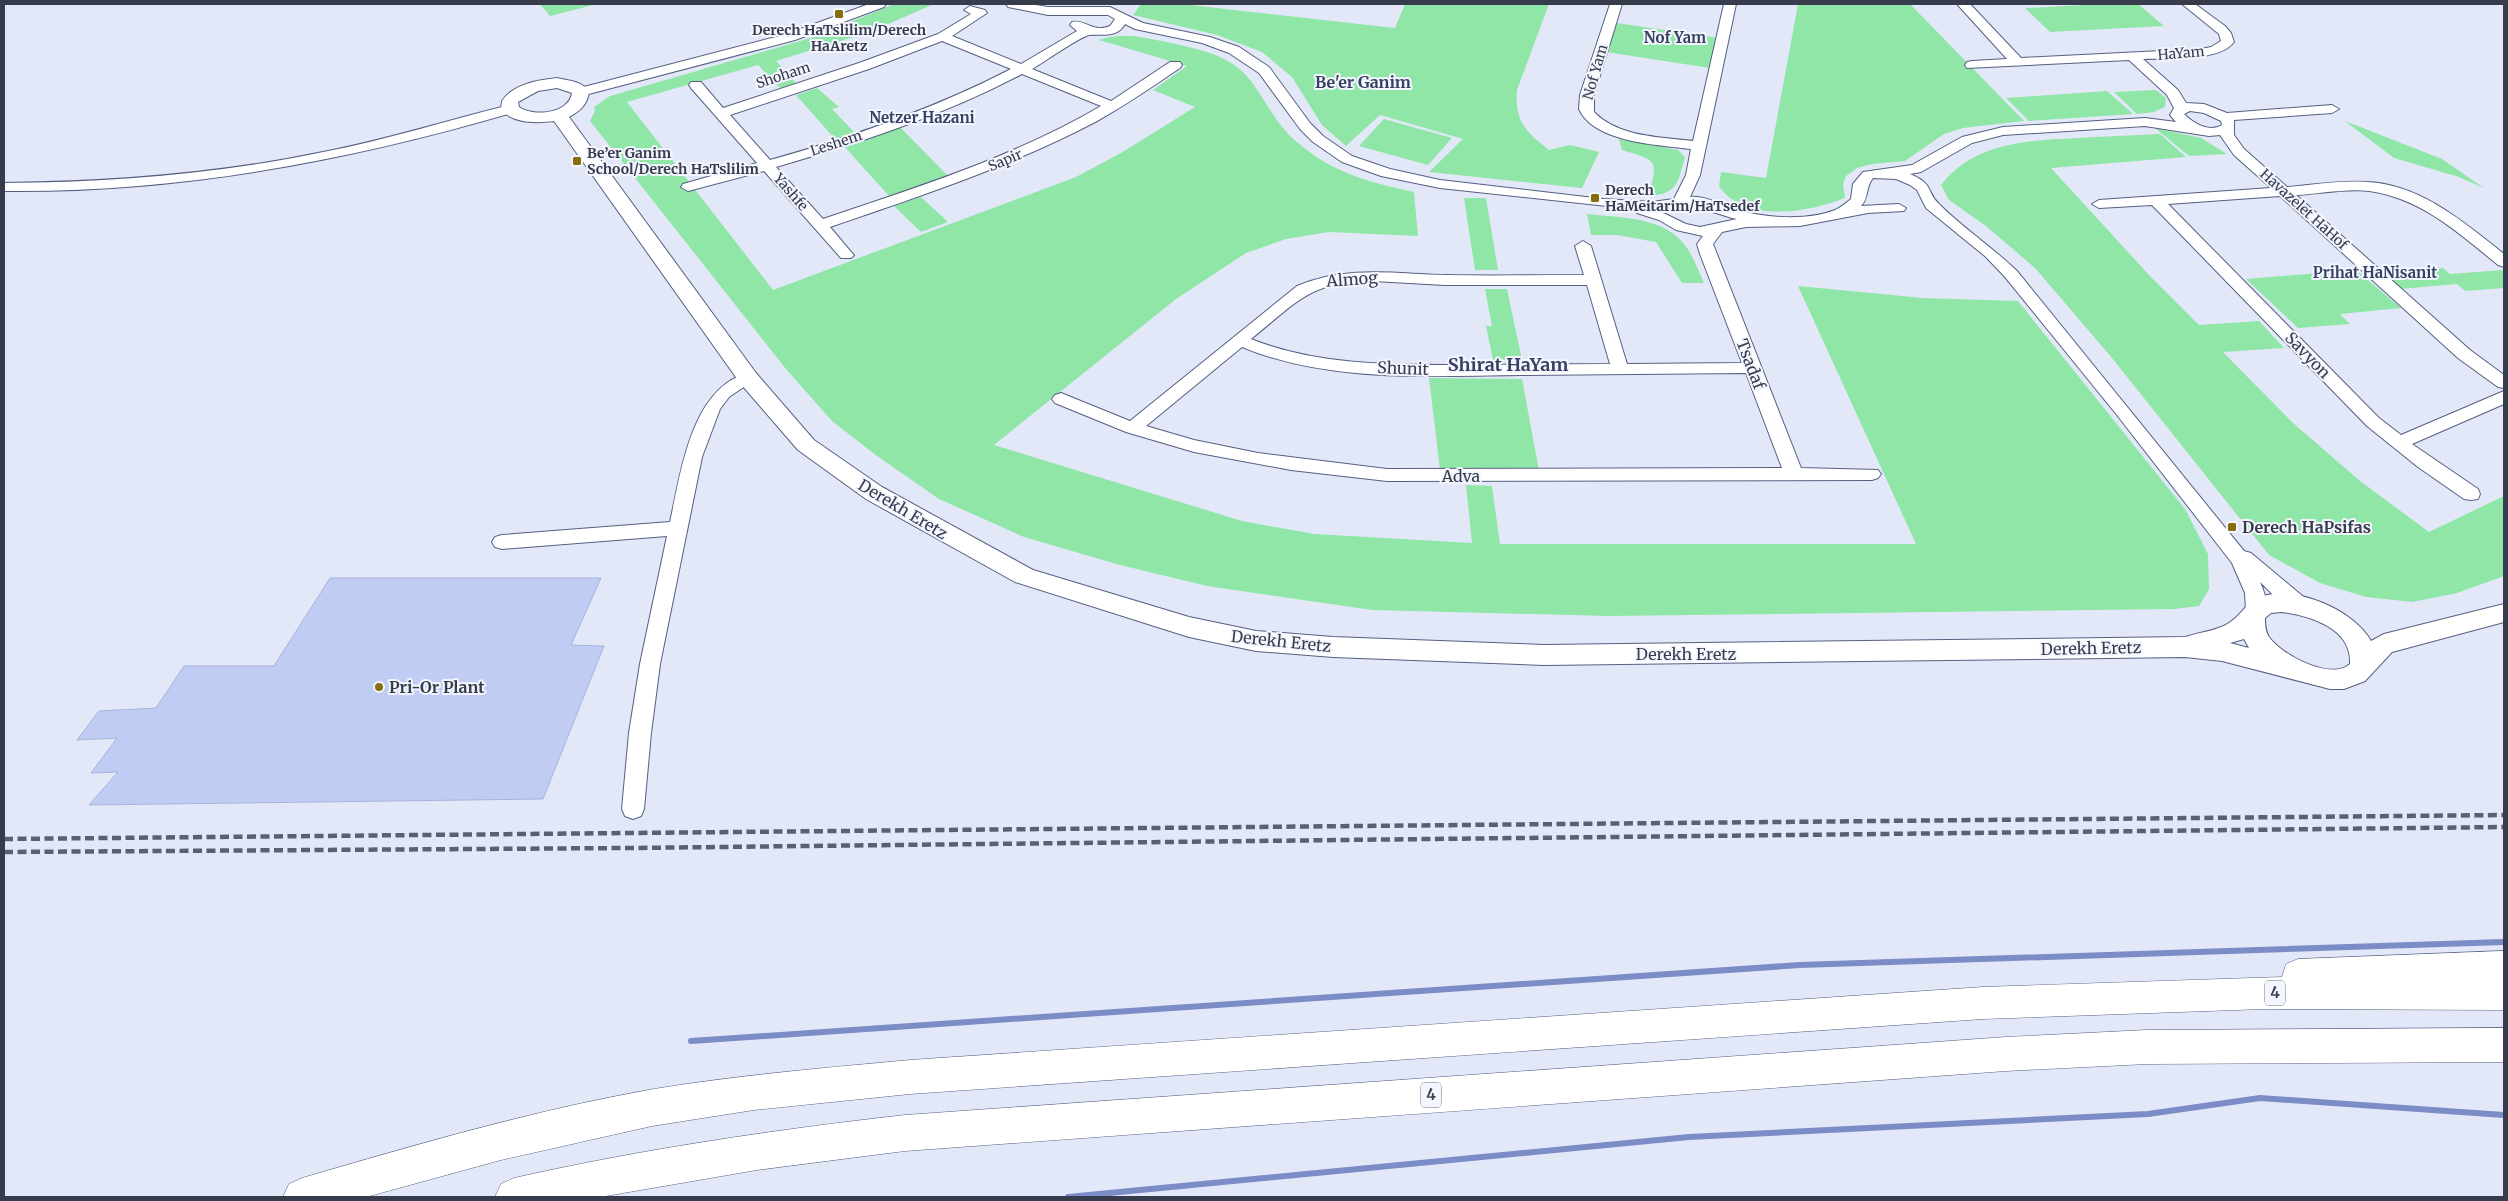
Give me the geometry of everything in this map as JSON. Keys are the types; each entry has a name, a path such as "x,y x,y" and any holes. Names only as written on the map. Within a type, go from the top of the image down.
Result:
{"highway":[{"path":"2045,1000 2213,978 2504,967"},
{"name":"4","path":"302,1197 439,1157 601,1117 757,1091 920,1077 2045,1000 2264,992 2504,994"},
{"path":"2354,1045 2504,1058"},
{"name":"4","path":"514,1197 678,1163 779,1147 905,1133 2006,1054 2147,1047 2504,1045"}],"main road":[{"path":"568,84 581,92 580,101 558,114 528,118 514,114 510,109 510,101 514,97 536,86 568,84"},
{"name":"Derekh Eretz","path":"558,114 748,378 806,445 874,493 954,539 1024,576 1189,627 1256,641 1333,647 1544,655 2185,646 2222,651 2291,668"},
{"name":"Derekh Eretz","path":"2185,646 2235,632 2267,605 2282,602 2299,604"},
{"path":"2299,604 2357,626 2387,630 2448,627"},
{"path":"2254,616 2254,633 2262,646 2275,658 2291,668 2310,676 2336,679 2356,674 2374,651 2384,644 2504,612"},
{"path":"2335,619 2349,630 2360,643 2364,655 2363,666"}],"street":[{"path":"581,92 791,37 864,8 880,4"},
{"path":"1012,4 1048,11 1110,11 1121,19 1148,28 1205,40 1243,54 1271,78 1311,133 1327,147 1359,164 1386,174 1422,181 1603,203 1652,206 1696,201 1737,215 1772,221"},
{"name":"Nof Yam","path":"1616,4 1587,95 1585,104 1588,116 1602,126 1617,132 1699,146"},
{"path":"1677,224 1668,212 1678,203 1693,175 1730,4"},
{"path":"1963,4 2017,62"},
{"name":"HaYam","path":"1972,65 2134,57 2216,50 2225,46 2228,42 2225,33 2188,4"},
{"name":"Shoham","path":"721,113 942,37 981,13 970,10"},
{"name":"Leshem","path":"688,187 767,165 926,112 989,86 1022,69 1080,27 1076,18 1080,14 1094,10"},
{"path":"1048,11 1080,27 1108,30 1148,28"},
{"path":"1108,30 1120,24 1121,19"},
{"path":"942,37 1112,106"},
{"name":"HaYam","path":"2134,57 2173,93 2226,123"},
{"name":"Sapir","path":"821,226 961,178 1042,144 1146,87 1175,65"},
{"name":"Yashfe","path":"696,85 846,254"},
{"name":"HaYam","path":"2173,93 2180,110 2177,115 2183,122 2199,129"},
{"path":"1837,216 1858,201 1860,184 1868,175 1904,172 1924,166 1943,152 1967,140 1993,133 2144,122 2170,116 2180,110 2202,108"},
{"path":"4,187 47,188 147,183 239,172 347,154 438,131 510,109"},
{"path":"2144,122 2216,132 2226,123 2332,109"},
{"name":"Havazelet HaHof","path":"2226,123 2227,135 2239,152"},
{"name":"Havazelet HaHof","path":"2199,129 2239,152 2464,354 2504,383"},
{"path":"1603,203 1653,213 1700,232 1746,222 1800,221 1837,216 1868,209 1909,209 1923,202 1924,166"},
{"path":"1887,173 1907,178 1924,191 1931,205 1991,254 2034,300 2240,560 2255,593 2254,616"},
{"path":"1693,175 1697,187 1725,219 1705,244 1708,254"},
{"path":"2099,204 2368,186 2392,190 2437,209 2504,262"},
{"path":"1860,189 1873,201 1909,209 1966,234"},
{"name":"Savyon","path":"2157,201 2373,422 2399,443 2472,494"},
{"name":"Tsadaf","path":"1677,224 1708,254 1794,474"},
{"path":"1583,246 1620,369"},
{"name":"Almog","path":"1132,428 1303,289 1325,280 1359,276 1444,280 1594,280"},
{"name":"Shunit","path":"1238,340 1268,353 1292,359 1382,368 1752,368"},
{"path":"633,809 640,732 650,664 693,456 702,428 712,408 723,393 748,378"},
{"path":"2399,443 2504,397"},
{"name":"Adva","path":"1061,399 1132,428 1239,456 1337,471 1387,476 1872,474"},
{"path":"502,542 679,528"},
{"path":"2228,543 2278,589 2299,604"}],"green space":[{"path":"540,4 597,4 550,16"},
{"path":"894,4 934,4 870,32 776,61 796,83 780,88 758,65 627,102 773,290 1076,177 1121,153 1195,107 1153,90 1187,66 1099,40 1116,36 1132,36 1157,40 1200,50 1224,59 1239,69 1254,84 1285,131 1316,156 1342,171 1384,185 1414,192 1418,236 1329,232 1286,239 1246,253 1176,299 994,445 1242,521 1314,534 1472,543 1466,485 1492,486 1500,544 1916,544 1798,286 1923,298 2018,301 2185,509 2208,554 2209,589 2199,606 2175,609 1608,616 1372,610 1207,586 1120,565 1024,537 939,499 877,456 832,421 786,369 590,121 595,111 594,107 610,96 814,37"},
{"path":"1141,4 1181,4 1395,28 1405,4 1549,4 1517,90 1520,118 1528,131 1549,150 1570,145 1599,152 1582,188 1429,172 1463,139 1380,115 1346,146 1322,125 1292,77 1262,52 1217,35 1133,15"},
{"path":"1798,4 1910,4 2024,121 1963,128 1944,134 1905,161 1872,164 1857,168 1846,176 1843,184 1845,198 1831,203 1796,210 1778,211 1744,206 1730,198 1719,186 1721,172 1766,178"},
{"path":"2138,4 2164,26 2050,32 2025,8"},
{"path":"1617,23 1718,38 1710,68 1606,52"},
{"path":"817,88 839,107 832,109 854,132 835,139 796,95"},
{"path":"2156,90 2166,98 2165,107 2154,112 2137,114 2114,92"},
{"path":"2107,91 2133,114 2029,121 2006,98"},
{"path":"1384,119 1452,138 1428,165 1359,146"},
{"path":"2345,121 2442,159 2484,188 2459,177 2394,158"},
{"path":"900,127 949,177 890,197 843,145"},
{"path":"2155,128 2201,138 2227,154 2189,156"},
{"path":"2160,134 2186,157 2051,168 2149,275 2199,325 2259,321 2284,348 2223,352 2293,423 2360,481 2429,532 2504,496 2504,576 2457,593 2412,602 2366,597 2320,583 2269,555 2112,358 2035,268 1986,226 1949,200 1941,185 1969,160 2002,146 2076,138"},
{"path":"1619,139 1678,150 1685,157 1675,185 1666,193 1649,196 1654,175 1652,163 1643,157 1622,150"},
{"path":"921,197 948,222 921,232 894,206"},
{"path":"1464,198 1486,198 1498,270 1475,270"},
{"path":"1587,214 1628,218 1655,224 1667,230 1687,248 1704,283 1682,283 1656,242 1617,235 1591,235"},
{"path":"2443,268 2450,274 2503,270 2504,288 2465,291 2457,284 2400,289 2382,273"},
{"path":"2356,270 2401,308 2340,314 2350,324 2298,328 2246,279"},
{"path":"1485,289 1507,289 1522,360 1493,360 1486,326 1492,326"},
{"path":"1429,378 1522,379 1539,471 1440,470"}],"building":[{"name":"Pri-Or Plant","path":"330,578 601,578 571,645 604,646 543,799 89,805 118,772 91,773 117,738 77,740 99,711 156,708 184,666 274,666"}],"waterway":[{"path":"691,1041 1800,965 2504,942"},
{"path":"1068,1197 1689,1137 2148,1114 2260,1098 2504,1115"}],"railway":[{"path":"4,839 2504,815"},
{"path":"4,852 628,848 2504,827"}],"place":[{"name":"Derech HaTslilim/Derech HaAretz","path":"839,14"},
{"name":"Be’er Ganim School/Derech HaTslilim","path":"577,161"},
{"name":"Derech HaMeitarim/HaTsedef","path":"1595,198"},
{"name":"Derech HaPsifas","path":"2232,527"},
{"name":"Pri-Or Plant","path":"379,687"}],"district":[{"name":"Nof Yam","path":"1675,38"},
{"name":"Be'er Ganim","path":"1363,82"},
{"name":"Netzer Hazani","path":"922,118"},
{"name":"Prihat HaNisanit","path":"2375,273"},
{"name":"Shirat HaYam","path":"1508,365"}]}
